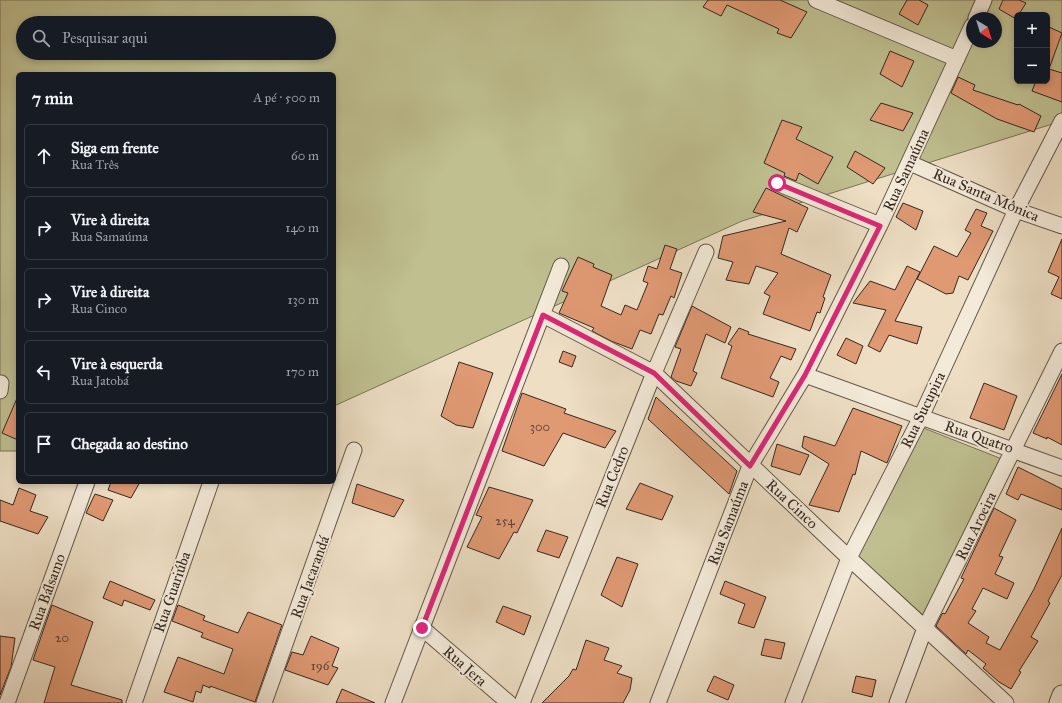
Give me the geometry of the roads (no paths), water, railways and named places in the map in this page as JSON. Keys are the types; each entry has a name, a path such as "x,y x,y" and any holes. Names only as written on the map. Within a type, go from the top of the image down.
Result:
{"street":[{"path":"979,12 984,0"},
{"path":"822,1 957,59"},
{"name":"Rua Samaúma","path":"658,703 750,466 805,375 880,226 966,39"},
{"name":"Rua Sucupira","path":"793,703 849,558 921,417 1016,210 1062,121"},
{"name":"Rua Santa Mônica","path":"910,163 1016,210 1062,226"},
{"path":"777,183 880,226"},
{"name":"Rua Cedro","path":"522,703 654,373 706,252"},
{"path":"394,703 561,266"},
{"name":"Rua Cinco","path":"543,315 654,373 750,466 1006,703"},
{"name":"Rua Aroeira","path":"897,703 925,628 1062,351"},
{"name":"Rua Quatro","path":"805,375 1062,468"},
{"name":"Rua Jacarandá","path":"264,703 354,450"},
{"name":"Rua Bálsamo","path":"7,703 86,484"},
{"name":"Rua Guariúba","path":"134,703 210,484"},
{"name":"Rua Jera","path":"422,628 509,703"},
{"path":"1059,703 1062,695"}]}
